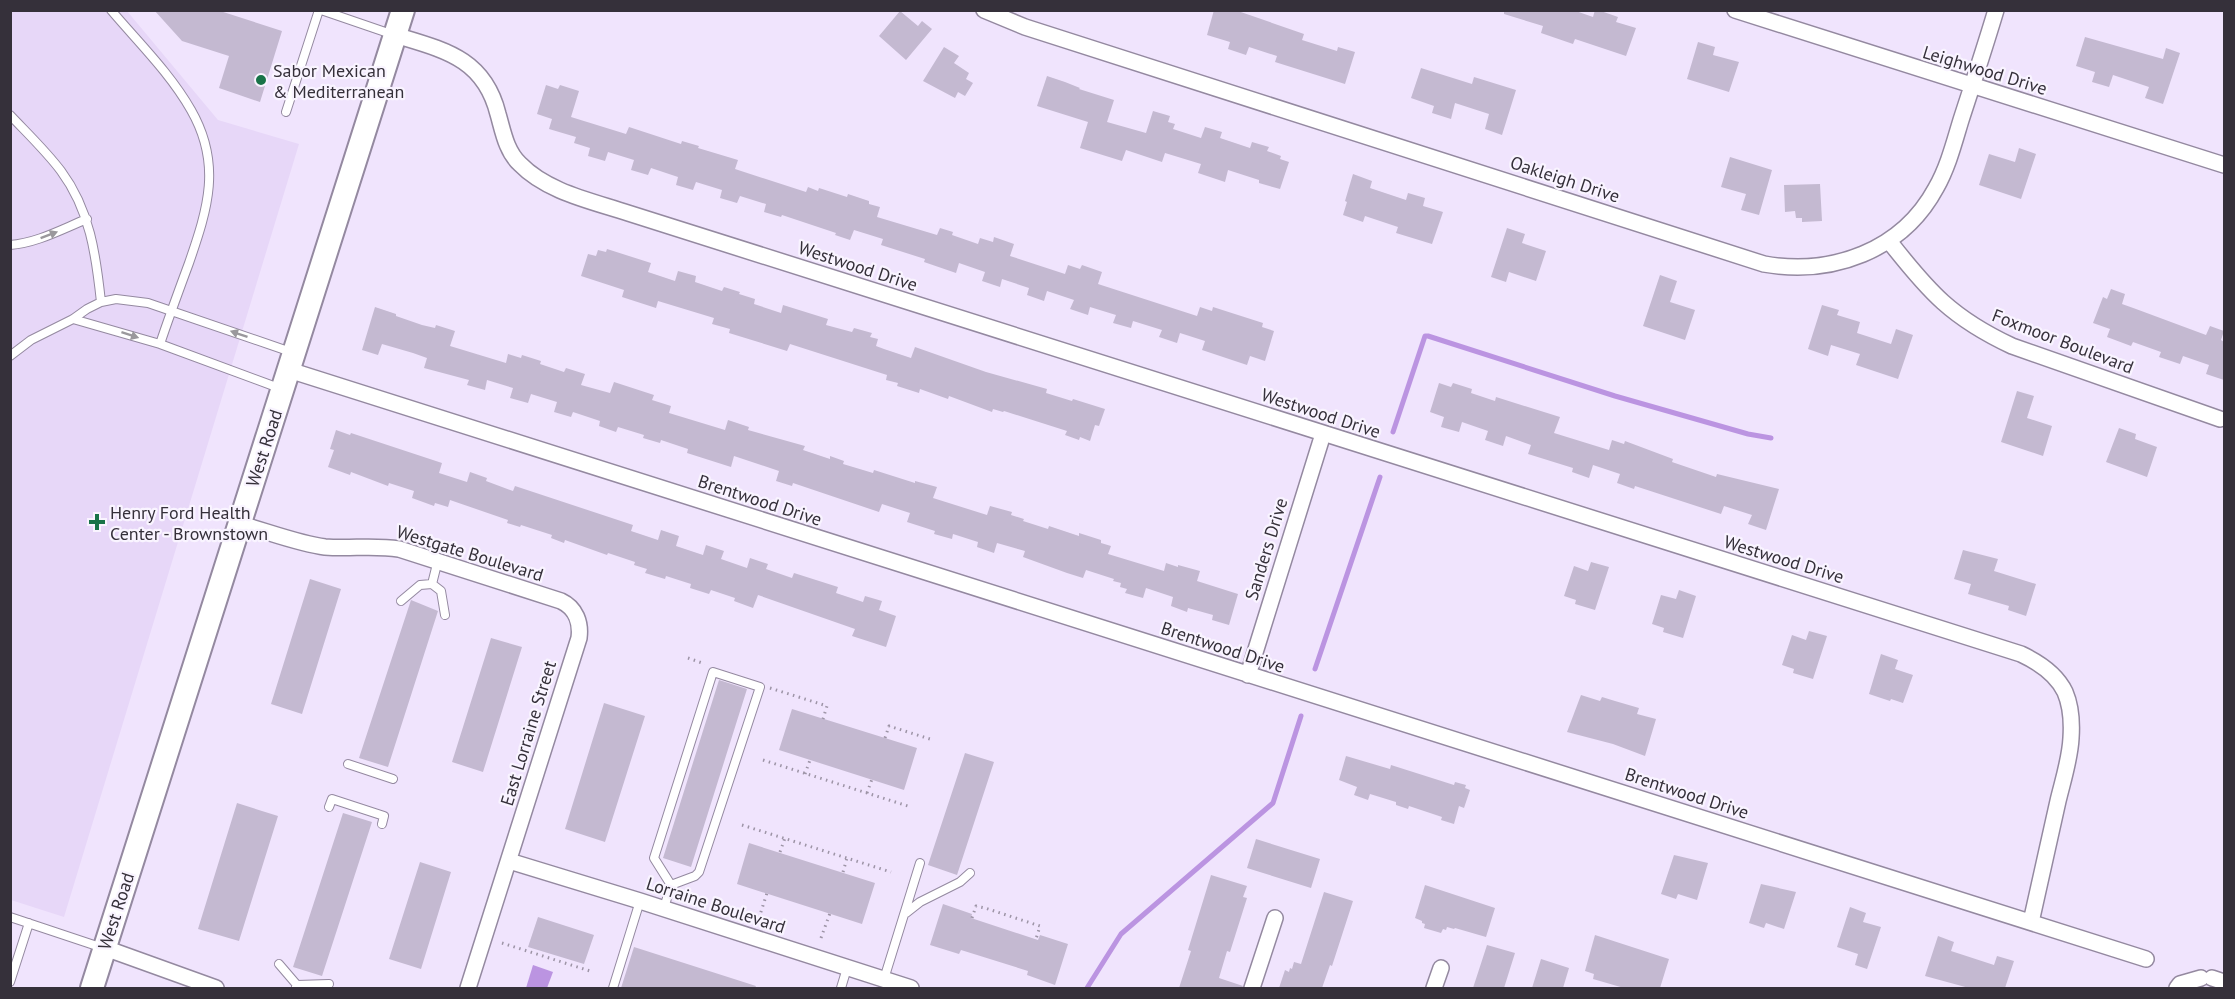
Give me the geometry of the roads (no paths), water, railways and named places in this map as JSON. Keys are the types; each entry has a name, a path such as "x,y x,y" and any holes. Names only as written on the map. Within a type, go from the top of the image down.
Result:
{"main road":[{"name":"West Road","path":"92,988 403,10"}],"street":[{"name":"Oakleigh Drive","path":"984,10 1025,27 1764,264 1804,268 1827,266 1860,256 1889,241 1916,216 1936,188 1946,167 1996,10"},
{"name":"Leighwood Drive","path":"1734,10 2224,165"},
{"name":"Westwood Drive","path":"395,35 459,57 474,67 490,91 509,149 519,164 543,183 628,213 2033,659 2058,681 2065,692 2072,723 2066,766 2031,922"},
{"name":"Foxmoor Boulevard","path":"1889,241 1936,298 1983,332 2013,346 2223,421"},
{"name":"Brentwood Drive","path":"289,371 2146,959"},
{"name":"Sanders Drive","path":"1248,675 1323,434"},
{"name":"Westgate Boulevard","path":"240,524 322,547 379,546 438,560 566,603 577,616"},
{"name":"East Lorraine Street","path":"468,988 579,638 577,616"},
{"name":"Lorraine Boulevard","path":"508,861 664,908 911,988"},
{"path":"1252,988 1275,918"},
{"path":"105,948 216,988"},
{"path":"1434,988 1441,968"},
{"path":"2177,988 2180,984 2213,980"}],"lane":[{"path":"111,10 178,90 199,124 208,152 210,184 206,210 160,344"},
{"path":"286,112 320,10 395,35"},
{"path":"10,115 65,177 77,196 93,241 101,302"},
{"path":"10,245 44,237 87,219"},
{"path":"10,356 31,340 101,302 131,299 172,311 289,371"},
{"path":"73,319 160,344 289,371"},
{"path":"432,584 438,560"},
{"path":"401,601 420,585 432,584 441,591 445,615"},
{"path":"664,908 671,885 654,858 713,672 760,687 699,872 695,876 671,885"},
{"path":"348,764 393,778"},
{"path":"329,807 332,799 384,816 382,824"},
{"path":"884,980 920,863"},
{"path":"905,914 920,902 960,882 970,873"},
{"path":"613,988 640,901"},
{"path":"10,917 105,948"},
{"path":"10,982 29,923"},
{"path":"279,964 296,987 329,984"},
{"path":"841,988 848,968"}],"waterway":[{"path":"1393,432 1425,336 1428,336 1615,396 1748,434 1771,438"},
{"path":"1315,669 1380,477"},
{"path":"1087,988 1121,934 1273,803 1301,716"}],"place":[{"name":"Sabor Mexican & Mediterranean","path":"261,80"},
{"name":"Henry Ford Health Center - Brownstown","path":"97,522"}]}
